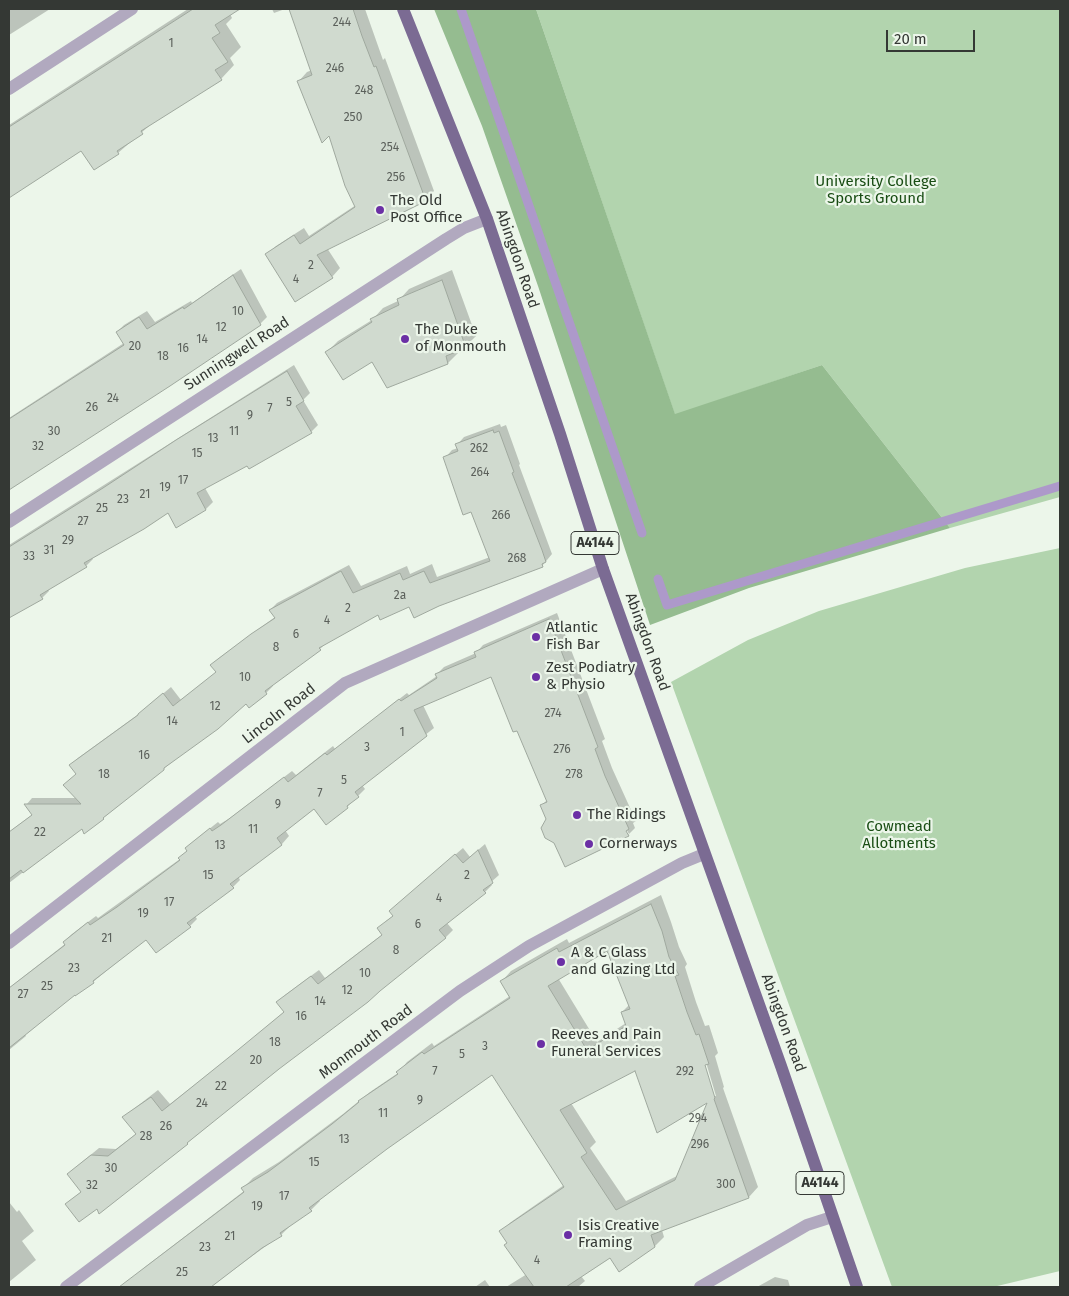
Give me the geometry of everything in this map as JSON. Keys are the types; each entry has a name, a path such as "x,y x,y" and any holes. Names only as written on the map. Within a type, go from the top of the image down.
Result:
{"main road":[{"name":"Abingdon Road","path":"403,9 486,218 560,434 603,569 783,1072 857,1287"}],"street":[{"path":"9,89 132,9"},
{"name":"Sunningwell Road","path":"9,522 438,244 464,228 486,218"},
{"name":"Lincoln Road","path":"9,943 346,683 603,569"},
{"name":"Monmouth Road","path":"66,1287 460,992 529,946 704,854"},
{"path":"700,1287 806,1225 832,1217"}],"green space":[{"path":"434,9 536,9 675,414 822,365 950,528 749,588 650,625 538,286 482,126"},
{"name":"University College Sports Ground","path":"536,9 1060,9 1060,497 950,528 822,365 675,415"},
{"name":"Cowmead Allotments","path":"1060,548 1060,1271 993,1287 892,1287 671,682 748,640 819,611 965,568"}],"building":[{"path":"193,9 240,9 215,25 220,33 212,38 228,62 215,70 222,80 141,131 143,134 117,151 119,154 94,170 81,151 9,198 9,127"},
{"path":"289,9 353,9 426,201 317,255 333,278 295,302 265,254 294,235 300,244 355,207 345,186 329,136 322,143 297,81 312,75"},
{"path":"233,275 261,325 9,490 9,419 124,345 116,332 139,317 147,329 183,307 184,309"},
{"name":"The Duke of Monmouth","path":"442,280 466,348 446,356 448,364 387,388 372,362 343,380 325,352 372,322 370,319 399,305 397,299"},
{"path":"287,371 304,401 296,406 312,433 249,469 247,466 197,493 206,510 176,528 168,513 84,563 87,567 40,595 43,599 9,618 9,547"},
{"path":"493,430 494,433 499,431 514,472 512,473 546,562 542,564 543,567 439,606 414,618 409,607 380,620 378,615 319,648 321,650 265,691 267,694 249,708 246,704 218,729 164,768 164,770 84,834 82,829 23,873 21,870 9,879 9,832 32,815 24,804 81,804 63,785 76,774 69,765 138,715 163,693 173,706 216,672 210,665 275,618 269,610 341,571 353,593 400,573 403,580 424,571 430,583 490,561 471,512 463,515 443,457 458,451 455,444"},
{"path":"549,619 598,747 595,749 605,776 629,829 626,831 629,836 565,867 554,843 545,838 541,828 546,819 540,805 547,802 517,731 513,732 491,677 414,710 427,736 355,792 359,797 347,806 348,808 326,825 314,809 277,838 282,845 230,884 234,888 187,923 191,927 156,953 146,940 93,981 94,983 75,995 9,1048 9,988 65,945 63,942 88,922 90,925 117,907 180,860 178,858 187,851 185,848 210,828 212,831 221,825 284,777 288,782 325,753 327,755 399,699 401,701 437,678 435,674 476,657 474,652"},
{"path":"478,850 493,883 483,890 486,893 439,930 446,938 368,1002 279,1069 99,1214 97,1209 79,1222 65,1204 81,1192 67,1174 91,1155 108,1156 136,1134 122,1117 151,1097 162,1111 284,1012 276,1002 311,976 318,984 382,935 377,928 393,916 389,911 455,854 463,863"},
{"path":"651,904 662,931 669,957 679,975 675,976 687,1012 696,1035 699,1034 709,1064 705,1065 714,1099 749,1198 651,1235 655,1247 619,1272 610,1258 566,1287 534,1287 504,1245 507,1243 499,1231 564,1187 492,1075 387,1149 309,1208 312,1211 280,1233 282,1236 262,1248 211,1287 119,1287 244,1192 241,1188 268,1172 332,1124 358,1101 398,1074 396,1072 422,1052 424,1054 510,998 500,981 557,948 559,952","holes":["607,951 630,1009 621,1012 626,1026 587,1050 548,986","635,1071 657,1133 707,1103 675,1180 616,1210 581,1157 587,1153 560,1110"]}],"waterway":[{"path":"461,9 642,533"},
{"path":"658,579 667,605 1060,486"}],"place":[{"name":"The Old Post Office","path":"380,210"},
{"name":"The Duke of Monmouth","path":"405,339"},
{"name":"Atlantic Fish Bar","path":"536,637"},
{"name":"Zest Podiatry & Physio","path":"536,677"},
{"name":"The Ridings","path":"577,815"},
{"name":"Cornerways","path":"589,844"},
{"name":"A & C Glass and Glazing Ltd","path":"561,962"},
{"name":"Reeves and Pain Funeral Services","path":"541,1044"},
{"name":"Isis Creative Framing","path":"568,1235"}]}
